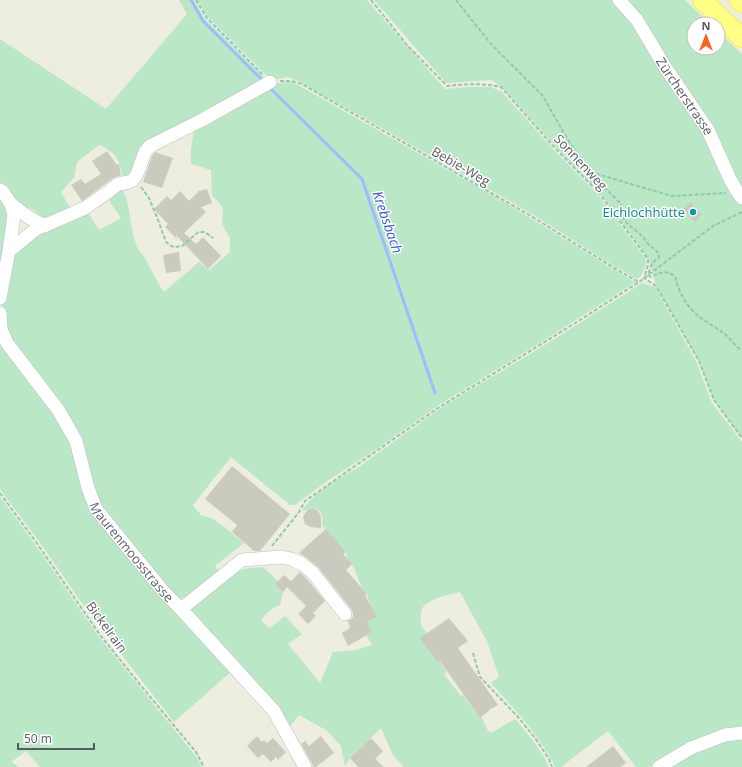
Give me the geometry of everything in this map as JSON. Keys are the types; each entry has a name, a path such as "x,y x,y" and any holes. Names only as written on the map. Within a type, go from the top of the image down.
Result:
{"highway":[{"path":"702,0 742,38"},
{"path":"739,0 742,3"}],"street":[{"name":"Zürcherstrasse","path":"619,0 637,20 665,67 708,130 730,178 740,195"},
{"path":"9,251 36,229 84,208 118,184 133,180 137,174 144,152 150,146 202,120 270,82"},
{"path":"0,190 11,204 14,215 0,298"},
{"path":"11,204 33,220 40,224 46,225"},
{"name":"Maurenmoosstrasse","path":"0,313 1,329 7,343 59,411 76,442 88,488 96,510 164,592 274,711 305,767"},
{"path":"181,609 242,560 282,557 302,564 312,572 345,614"},
{"path":"659,767 691,748 725,735 742,733"}],"path":[{"path":"196,0 207,18 270,82"},
{"name":"Sonnenweg","path":"371,0 407,45 447,86 489,84 501,87 553,146 599,193 648,259 648,265 644,278"},
{"path":"456,0 491,44 543,96 566,137 589,172 621,204 623,209 622,216 628,224 645,238 646,242 659,254 659,258 652,263 648,275"},
{"name":"Bebie-Weg","path":"270,82 291,80 302,84 531,216 639,282"},
{"path":"589,172 672,196 740,195"},
{"path":"133,180 149,198 164,238 171,246 182,246 199,232 205,232 213,238"},
{"path":"262,559 299,512 304,501 438,408 639,282 713,226 742,212"},
{"path":"648,275 651,277 661,272 675,276 683,298 696,314 728,336 738,348 742,350"},
{"path":"644,278 656,286 699,361 714,400 742,438"},
{"name":"Bickelrain","path":"0,493 36,542 100,635 196,752 204,767"},
{"path":"473,653 480,677 518,717 549,759 552,767"}],"green space":[{"path":"179,0 194,0 205,19 264,77 266,81 148,144 129,175 122,179 119,162 115,156 109,150 99,145 77,162 74,178 61,192 71,210 45,219 30,208 22,207 0,186 0,39 106,109 187,14"},
{"path":"197,0 367,0 445,89 491,87 502,92 552,148 598,195 646,259 642,274 639,278 635,278 532,214 298,81 288,77 272,80 207,16"},
{"path":"374,0 685,0 702,16 686,16 686,56 726,56 726,39 742,54 742,438 714,400 699,361 656,286 649,259 600,193 555,146 505,90 492,80 446,83"},
{"path":"289,81 494,196 635,282 439,405 378,448 323,484 295,505 290,505 231,457 193,505 201,515 214,519 244,543 215,566 220,574 193,594 179,599 171,596 96,502 82,454 13,347 3,319 2,306 9,263 19,245 85,208 99,230 121,218 106,196 121,187 127,200 136,244 164,292 199,262 209,270 230,252 230,238 222,224 223,208 212,195 211,170 191,164 194,127 269,85"},
{"path":"0,194 10,213 0,286"},
{"path":"642,283 655,287 696,361 712,403 742,442 742,729 670,754 650,767 636,767 608,731 561,767 555,767 549,755 534,733 491,683 499,677 487,641 460,592 437,598 426,604 421,612 421,624 422,628 427,633 421,638 438,662 440,661 447,672 444,674 461,696 463,695 480,718 481,717 489,732 493,732 515,719 538,748 549,767 404,767 393,755 381,728 350,758 345,766 341,746 326,730 299,715 288,729 188,609 235,572 249,568 263,567 278,581 275,584 283,592 280,605 274,607 261,620 270,628 285,616 302,634 288,644 320,683 333,652 356,650 372,645 366,636 372,632 367,622 377,617 369,602 367,594 362,588 354,568 347,558 346,552 322,525 323,520 319,510 313,508 304,511 303,509 327,486 356,469 442,407 553,340"},
{"path":"0,333 47,398 67,435 85,490 233,670 174,722 86,609 0,489"},
{"path":"0,497 32,540 99,637 198,759 202,767 40,767 26,751 11,762 18,767 0,767"},
{"path":"742,738 742,767 667,767 710,744"}],"building":[{"path":"107,151 117,165 119,164 121,175 113,178 82,201 71,185 81,179 85,184 101,174 92,161"},
{"path":"155,152 173,158 162,188 143,182 152,156"},
{"path":"207,189 212,203 201,207 206,212 184,233 196,244 203,237 221,256 208,269 176,235 177,239 165,227 168,224 154,209 167,196 171,200 180,191 189,201 199,191"},
{"name":"Eichlochhütte","path":"690,202 702,214 695,222 683,209"},
{"path":"179,252 181,271 166,273 163,255"},
{"path":"232,466 290,514 260,551 254,551 232,532 237,525 205,499"},
{"path":"309,509 317,510 320,514 321,528 310,527 305,524 303,517"},
{"path":"326,529 346,552 343,554 352,564 346,570 367,594 365,595 377,617 367,622 372,632 348,646 342,633 350,628 348,621 353,617 351,609 318,567 299,553"},
{"path":"300,572 325,601 313,613 316,616 308,624 298,614 306,606 287,587 283,592 275,584 284,575 291,581"},
{"path":"449,618 468,641 458,648 498,705 489,710 480,718 440,661 438,663 420,638"},
{"path":"257,736 262,742 264,740 267,743 273,738 286,752 278,760 276,757 271,762 263,754 258,758 247,746"},
{"path":"321,736 334,753 316,767 313,767 301,744 305,741 309,746"},
{"path":"371,738 383,751 375,759 384,767 358,767 350,758"},
{"path":"613,746 626,763 621,767 586,767"}],"waterway":[{"name":"Krebsbach","path":"191,0 203,21 262,80"},
{"name":"Krebsbach","path":"270,88 362,179 435,393"}],"place":[{"name":"Eichlochhütte","path":"693,212"}]}
